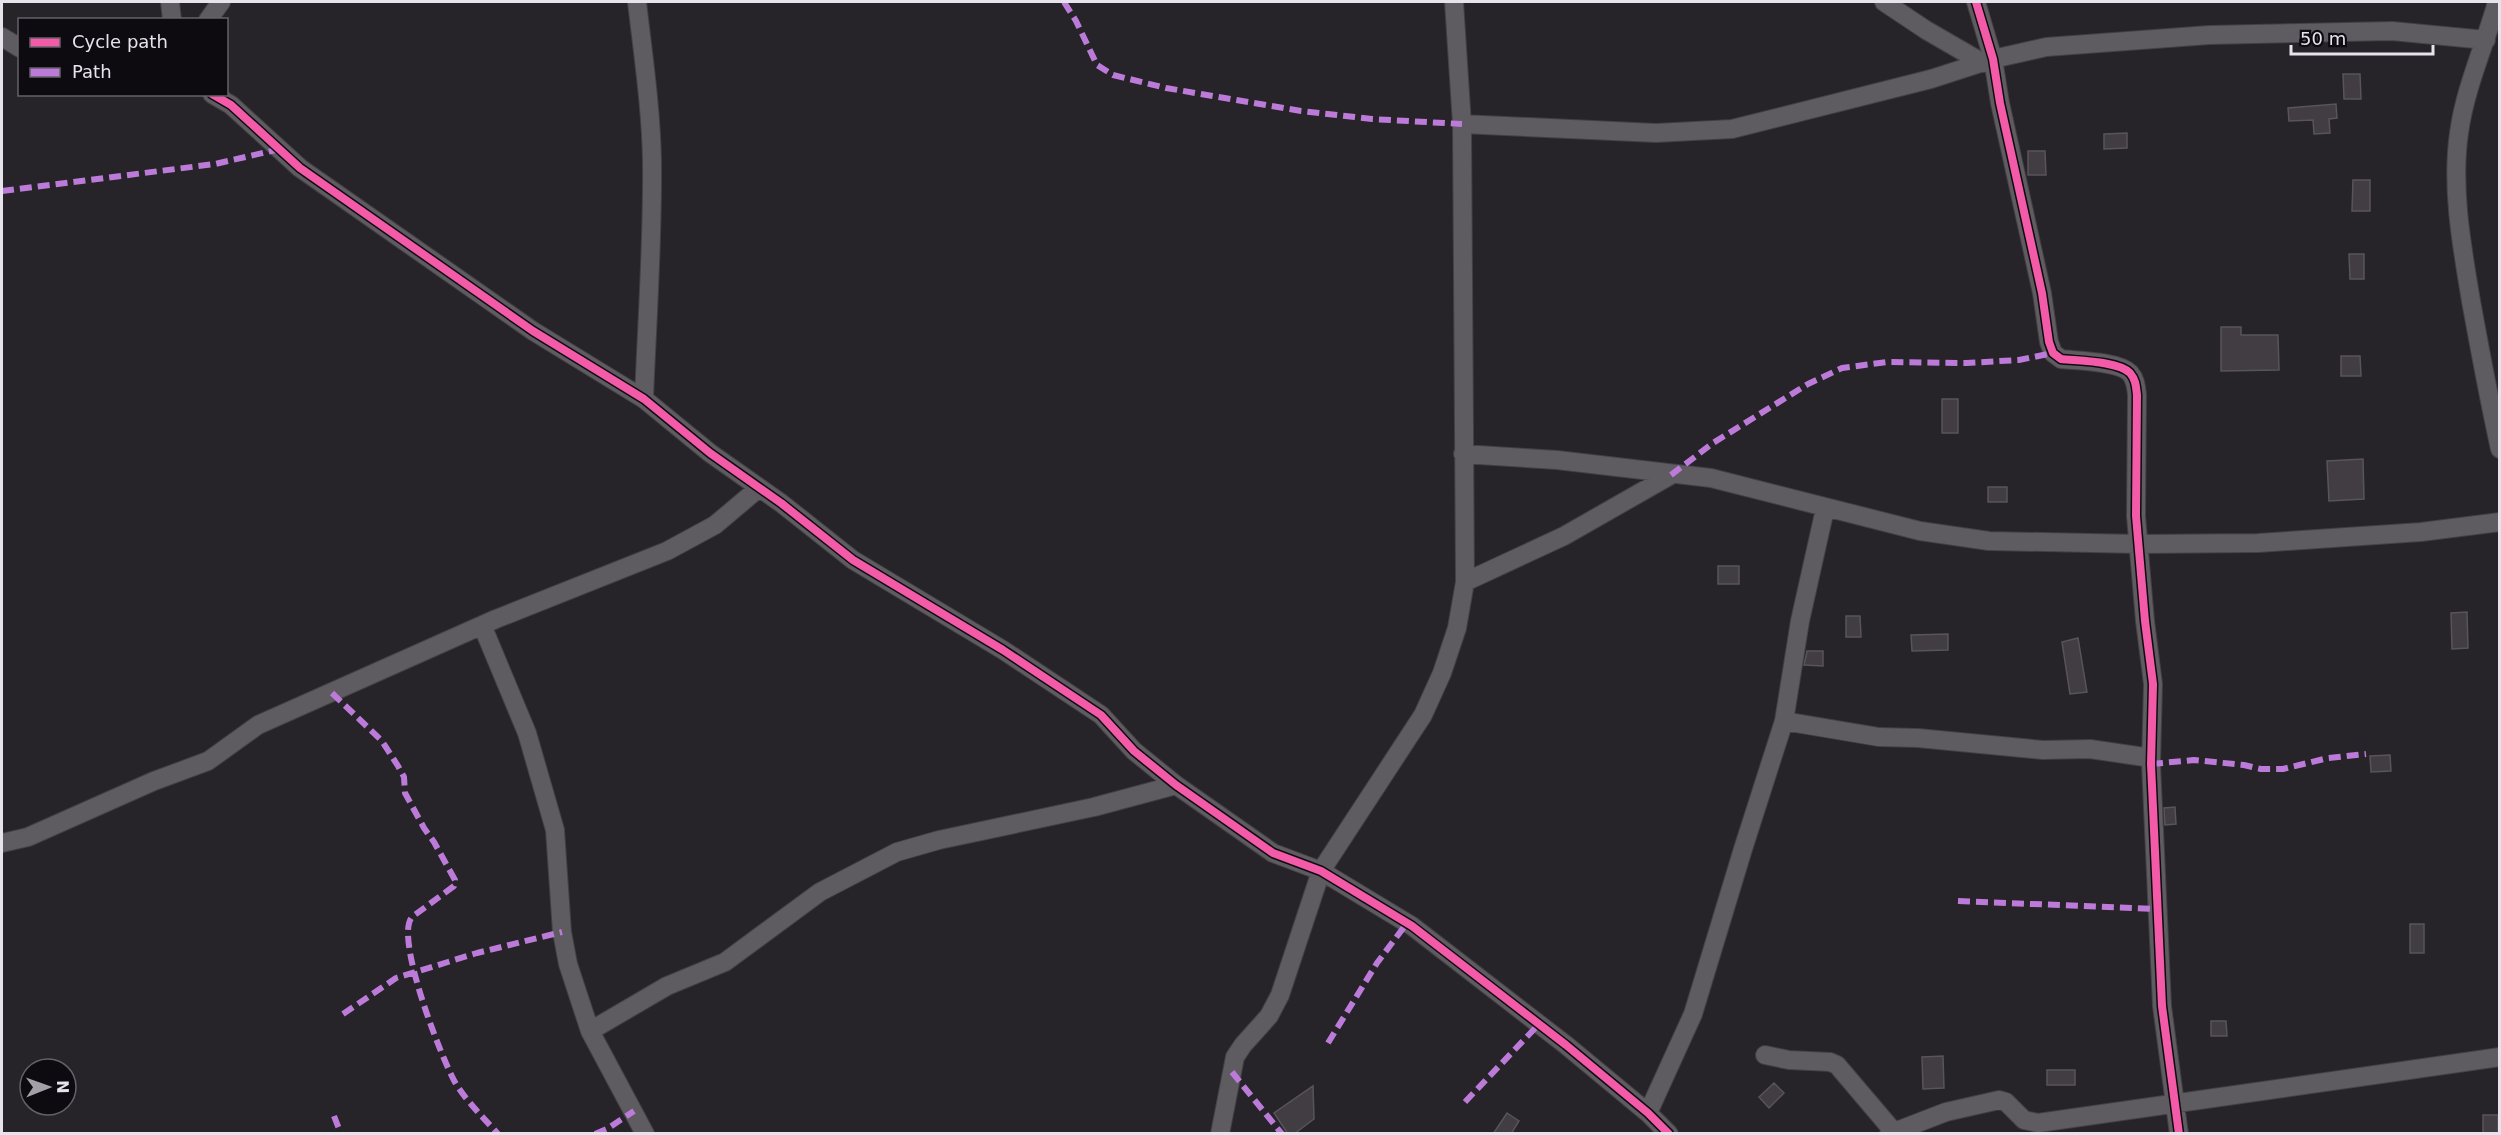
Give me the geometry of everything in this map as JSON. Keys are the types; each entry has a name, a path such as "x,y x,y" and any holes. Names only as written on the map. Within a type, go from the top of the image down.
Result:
{"street":[{"path":"170,2 172,18"},
{"path":"209,18 221,2"},
{"path":"637,2 649,106 652,160 644,399"},
{"path":"1220,1134 1235,1058 1243,1045 1269,1016 1280,995 1321,871 1423,715 1442,673 1457,628 1465,582 1462,124 1454,2"},
{"path":"1884,2 1926,30 1988,61"},
{"path":"1976,2 2042,293 2049,342 2053,353 2061,359 2119,367 2130,374 2135,381 2138,395 2136,482 2145,621 2154,684 2151,758 2162,1006 2179,1134"},
{"path":"2497,2 2468,90 2458,134 2457,191 2463,257 2499,449"},
{"path":"1462,124 1656,134 1732,129 1920,82 1988,61 2046,47 2209,35 2392,31 2486,40"},
{"path":"2,37 18,47"},
{"path":"215,96 231,105 300,168 533,331 644,399 710,453 853,560 1003,650 1101,715 1134,751 1176,785 1273,854 1321,871 1412,926 1566,1045 1648,1113 1669,1134"},
{"path":"1463,454 1557,460 1711,478 1920,531 1989,540 2139,544 2258,543 2367,537 2499,522"},
{"path":"1465,582 1564,536 1671,474"},
{"path":"2,843 28,837 154,781 208,761 258,725 482,625 667,551 715,525 759,488"},
{"path":"1648,1113 1694,1014 1784,721 1800,621 1826,509"},
{"path":"482,625 527,733 555,830 559,855 561,932 568,964 590,1031 645,1134"},
{"path":"1784,721 1879,737 1918,738 2043,750 2090,749 2151,758"},
{"path":"590,1031 667,986 725,962 820,892 897,852 939,840 1094,807 1176,785"},
{"path":"1765,1055 1789,1060 1830,1062 1837,1065 1891,1133 1946,1112 1999,1100 2006,1102 2024,1120 2038,1123 2271,1091 2499,1056"}],"building":[{"path":"2343,74 2360,74 2361,99 2344,99"},
{"path":"2336,104 2337,118 2329,119 2330,133 2314,134 2313,120 2289,121 2288,108"},
{"path":"2127,133 2127,148 2104,149 2104,134"},
{"path":"2028,151 2045,151 2046,175 2028,175"},
{"path":"2353,180 2370,180 2370,211 2352,211"},
{"path":"2349,254 2364,254 2364,279 2350,279"},
{"path":"2221,327 2241,327 2241,335 2278,335 2279,370 2221,371"},
{"path":"2341,356 2360,356 2361,376 2341,376"},
{"path":"1942,399 1958,399 1958,433 1942,433"},
{"path":"2363,459 2364,499 2329,501 2327,461"},
{"path":"1988,487 2007,487 2007,502 1988,502"},
{"path":"1718,566 1739,566 1739,584 1718,584"},
{"path":"2467,612 2468,648 2452,649 2451,613"},
{"path":"1846,616 1860,616 1861,637 1846,637"},
{"path":"1948,634 1948,650 1912,651 1911,635"},
{"path":"2078,638 2087,692 2070,694 2062,642"},
{"path":"1807,651 1823,651 1823,666 1804,665"},
{"path":"2390,755 2391,771 2371,772 2370,756"},
{"path":"2175,807 2176,824 2165,825 2164,808"},
{"path":"2410,924 2424,924 2424,953 2410,953"},
{"path":"2211,1021 2226,1021 2227,1036 2211,1036"},
{"path":"1943,1056 1944,1088 1923,1089 1922,1057"},
{"path":"2047,1070 2075,1070 2075,1085 2047,1085"},
{"path":"1774,1083 1784,1093 1769,1108 1759,1097"},
{"path":"1313,1086 1314,1119 1294,1134 1288,1134 1274,1113"},
{"path":"1507,1113 1519,1121 1511,1134 1493,1134"},
{"path":"2483,1115 2498,1115 2498,1134 2483,1134"}],"marked path":[{"path":"1064,2 1076,21 1097,65 1113,75 1166,88 1301,111 1372,119 1462,124"},
{"path":"2,191 215,164 280,149"},
{"path":"1671,475 1713,443 1808,384 1842,368 1887,362 1966,363 2019,360 2053,353"},
{"path":"332,693 382,741 404,777 405,793 455,880 454,886 412,917 408,929 409,948 422,999 449,1071 466,1097 498,1134"},
{"path":"2151,764 2194,760 2261,769 2283,769 2328,758 2366,754"},
{"path":"1958,901 2158,909"},
{"path":"1328,1043 1377,963 1407,923"},
{"path":"343,1014 396,978 477,953 562,932"},
{"path":"1465,1102 1539,1024"},
{"path":"1232,1072 1282,1134"},
{"path":"595,1134 634,1111"},
{"path":"334,1116 341,1134"}],"cycle path":[{"path":"1976,2 1993,59 2000,103 2053,353 2061,359 2117,366 2130,373 2136,386 2136,516 2153,684 2151,764 2162,1006 2179,1134"},
{"path":"215,96 231,105 300,168 533,331 644,399 710,453 781,503 853,560 1003,650 1101,715 1134,751 1176,785 1273,853 1321,871 1412,926 1566,1045 1648,1113 1669,1134"}]}
